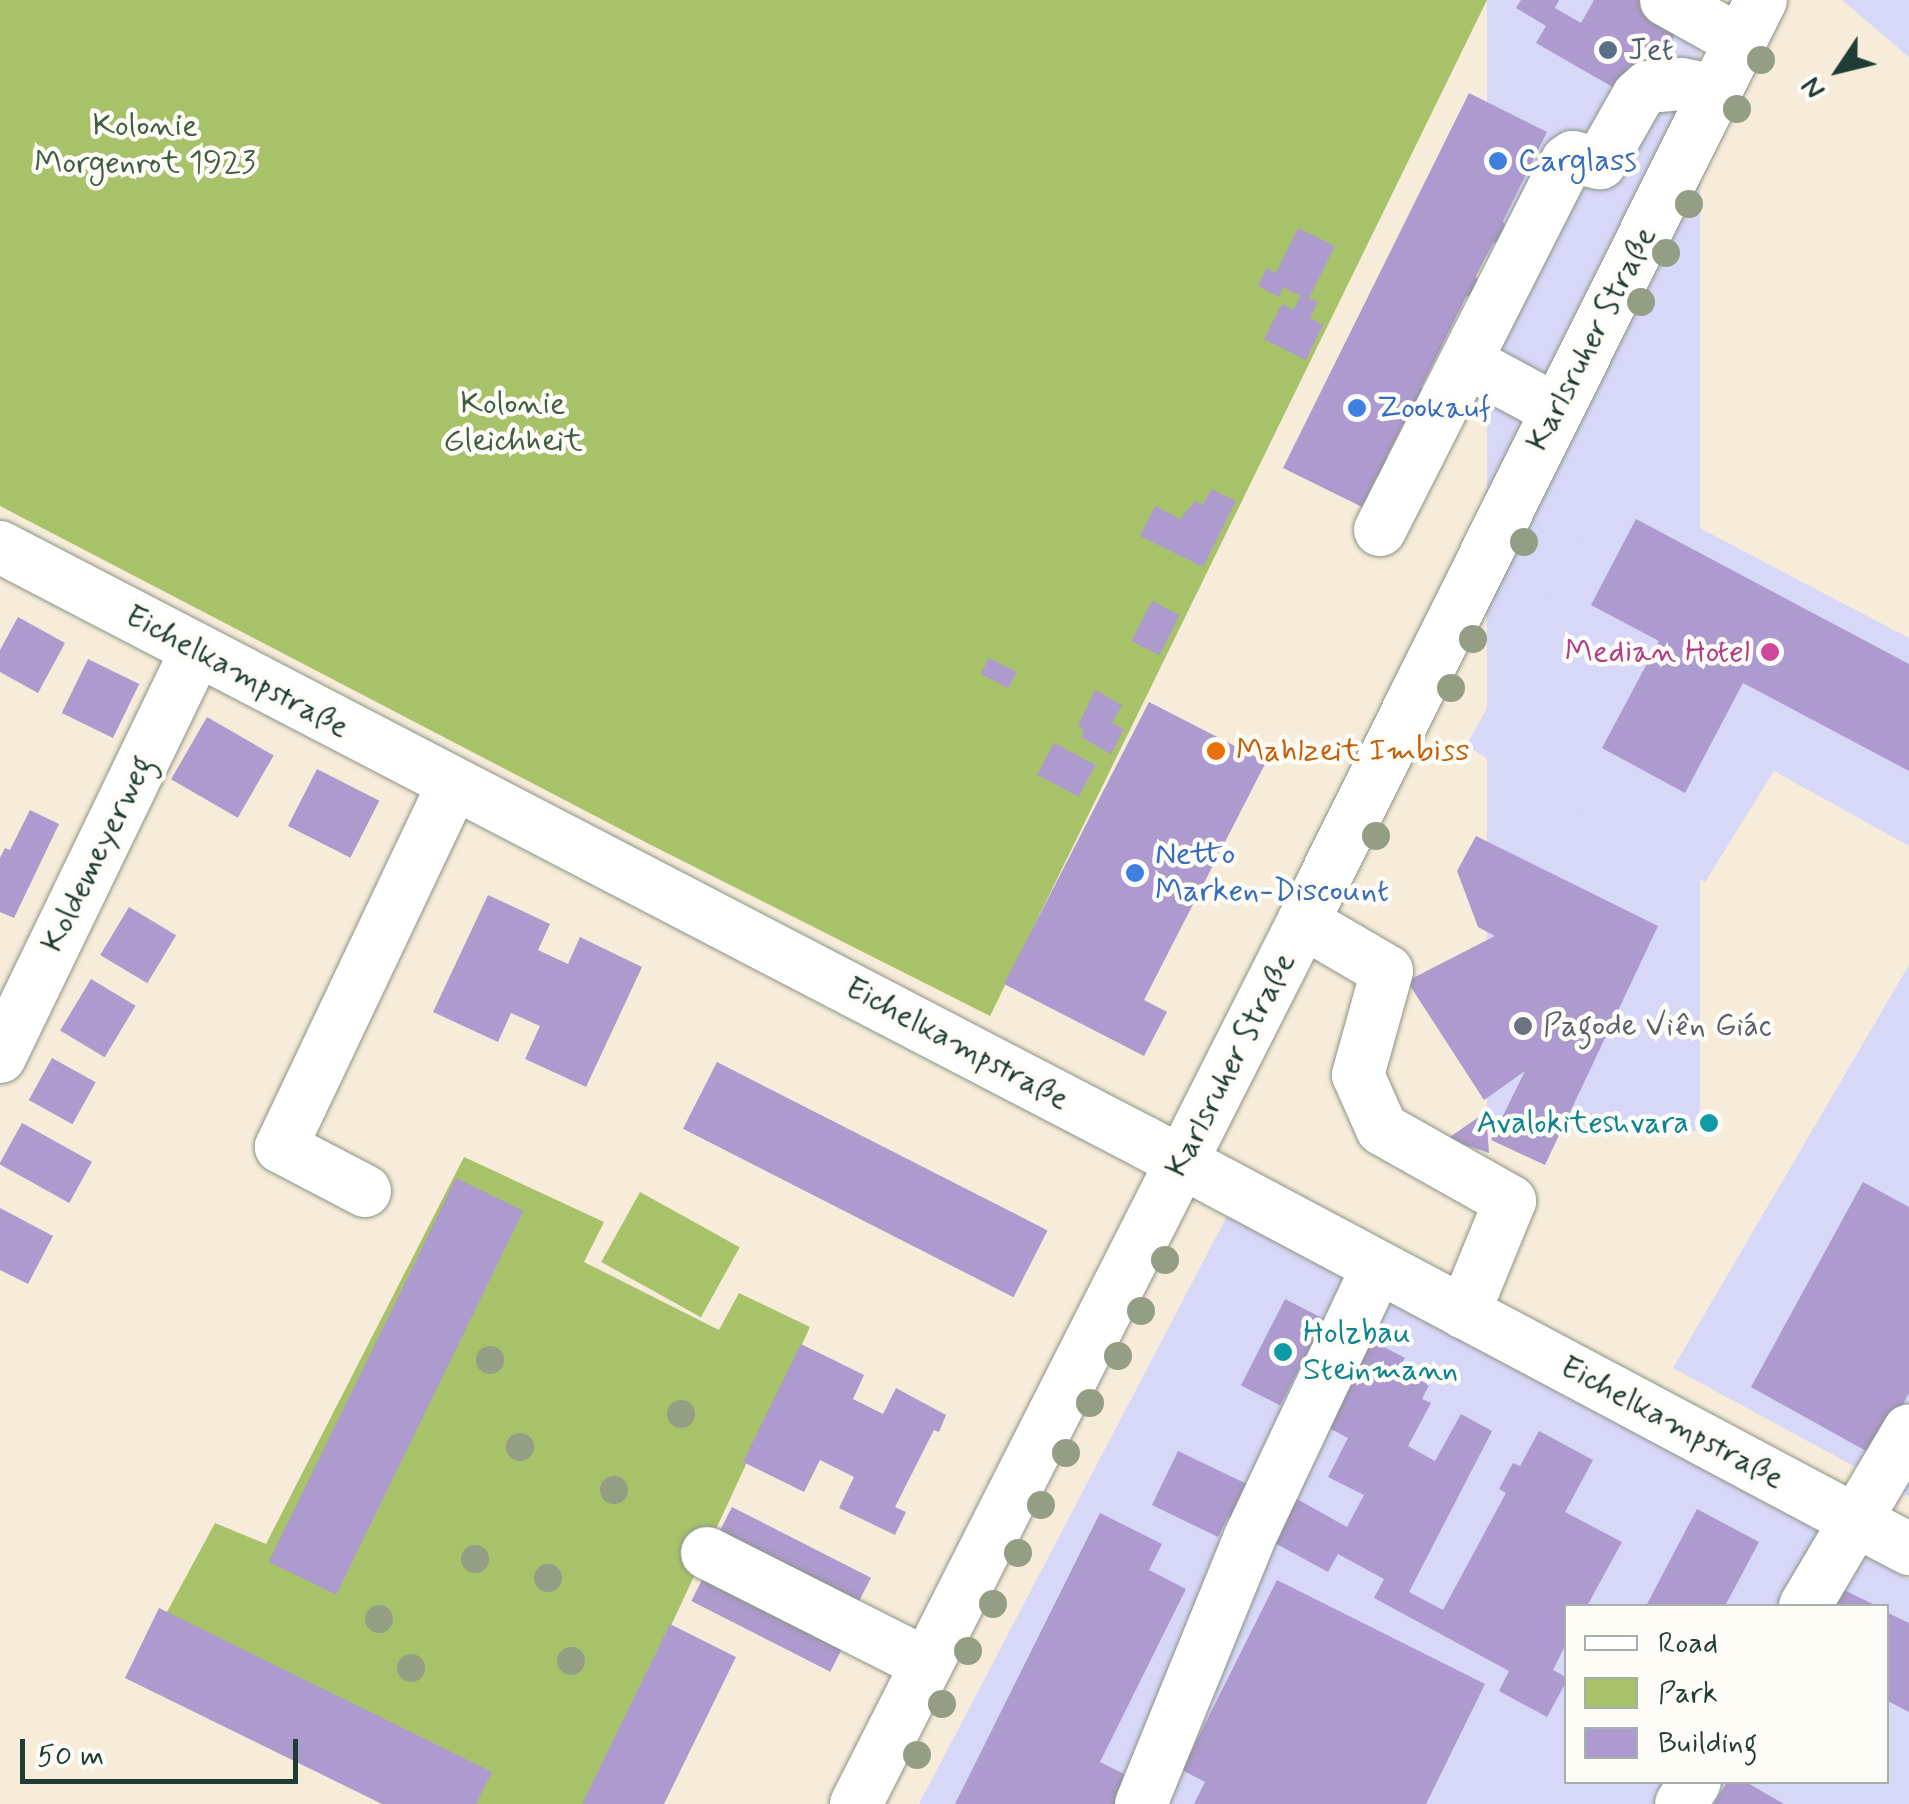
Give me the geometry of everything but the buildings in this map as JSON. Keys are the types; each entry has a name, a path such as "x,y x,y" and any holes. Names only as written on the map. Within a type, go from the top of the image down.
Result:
{"street":[{"path":"1666,0 1751,21"},
{"name":"Karlsruher Straße","path":"856,1804 1303,922 1751,21"},
{"path":"1380,530 1566,161 1573,157 1600,163 1638,96 1648,87 1681,84 1716,91"},
{"path":"1467,362 1556,410"},
{"name":"Eichelkampstraße","path":"0,548 1182,1162 1909,1548"},
{"name":"Koldemeyerweg","path":"0,1057 196,652"},
{"path":"365,1191 281,1147 453,784"},
{"path":"1303,922 1388,971 1358,1075 1382,1129 1510,1201 1464,1313"},
{"path":"1141,1804 1249,1539 1377,1268"},
{"path":"1805,1604 1909,1430"},
{"path":"707,1554 927,1664"}],"shaded area":[{"path":"1487,0 1700,0 1700,1131 1487,1131"},
{"path":"1842,0 1909,0 1909,57"},
{"path":"1612,482 1909,638 1909,846 1774,771 1705,882 1466,746"},
{"path":"1909,965 1909,1496 1673,1368"},
{"path":"1227,1216 1909,1579 1909,1804 919,1804"}],"green space":[{"path":"0,0 1487,0 990,1016 649,844 0,506"},
{"path":"464,1157 604,1222 584,1262 719,1330 739,1293 810,1327 588,1804 441,1804 161,1623 215,1523 266,1544"},
{"path":"640,1192 740,1247 701,1317 601,1262"}],"place":[{"name":"Jet","path":"1608,50"},
{"name":"Carglass","path":"1498,161"},
{"name":"Zookauf","path":"1357,408"},
{"name":"Median Hotel","path":"1770,652"},
{"name":"Mahlzeit Imbiss","path":"1216,751"},
{"name":"Netto Marken-Discount","path":"1135,873"},
{"name":"Pagode Viên Giác","path":"1523,1026"},
{"name":"Avalokiteshvara","path":"1709,1123"},
{"name":"Holzbau Steinmann","path":"1283,1352"}],"park label":[{"name":"Kolonie Morgenrot 1923","path":"145,146"},
{"name":"Kolonie Gleichheit","path":"513,424"}]}
